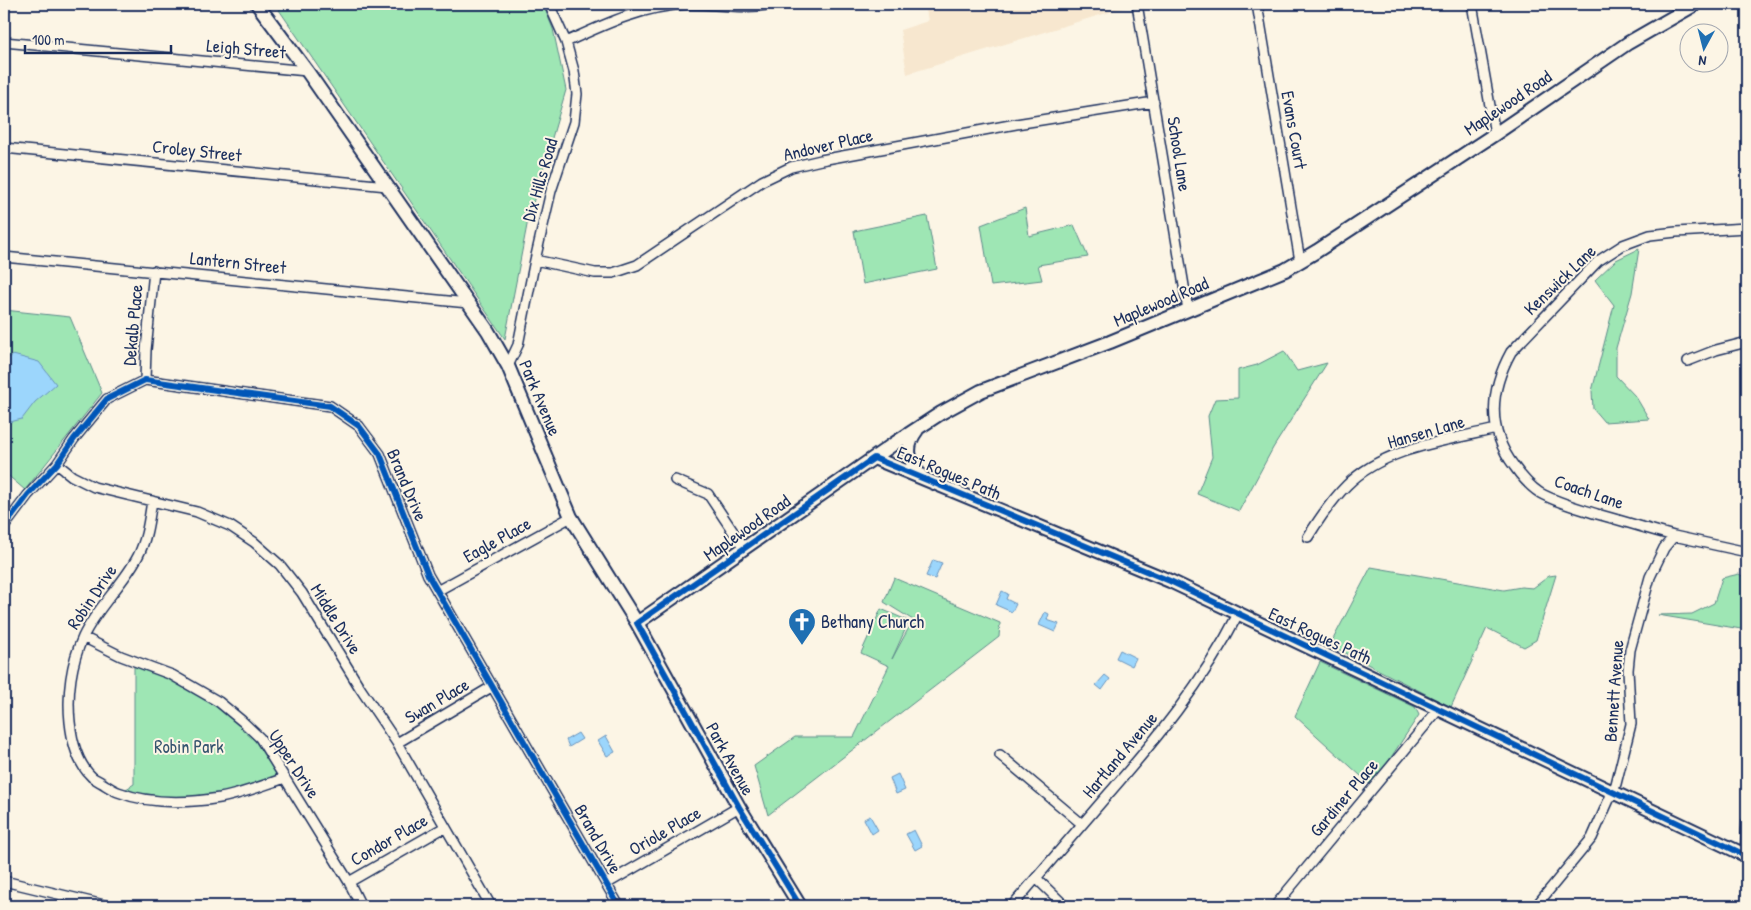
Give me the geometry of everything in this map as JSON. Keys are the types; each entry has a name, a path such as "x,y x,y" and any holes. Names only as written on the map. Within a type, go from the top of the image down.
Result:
{"street":[{"name":"Park Avenue","path":"257,4 307,71 488,331 508,366 571,517 637,624 739,807 800,906"},
{"name":"Dix Hills Road","path":"508,366 518,345 551,191 574,122 577,94 574,71 566,42 549,4"},
{"path":"566,42 629,14 657,7 711,4 764,6 772,4"},
{"name":"School Lane","path":"1137,4 1188,310"},
{"name":"Evans Court","path":"1257,4 1300,261"},
{"path":"1472,4 1495,134"},
{"name":"Maplewood Road","path":"637,624 921,425 981,391 1110,342 1285,270 1317,252 1628,43 1696,4"},
{"name":"Leigh Street","path":"4,42 307,71"},
{"name":"Andover Place","path":"535,260 595,273 613,273 637,265 762,181 791,167 1016,124 1154,102"},
{"name":"Croley Street","path":"4,148 387,186"},
{"name":"Kenswick Lane","path":"1496,429 1494,410 1496,391 1502,368 1511,352 1598,261 1622,245 1650,235 1747,228"},
{"name":"Lantern Street","path":"4,257 468,303"},
{"name":"Dekalb Place","path":"145,380 154,272"},
{"path":"1688,361 1716,350 1747,342"},
{"path":"4,528 28,495 57,464 74,439 108,399 145,380"},
{"name":"Brand Drive","path":"145,380 330,406 359,426 380,454 428,575 619,906"},
{"path":"921,425 912,436 908,451 911,463 923,478"},
{"name":"Coach Lane","path":"1496,429 1502,447 1510,461 1523,479 1540,493 1566,505 1674,536"},
{"name":"Hansen Lane","path":"1308,537 1319,519 1347,484 1369,468 1418,447 1496,429"},
{"name":"East Rogues Path","path":"874,458 1170,582 1746,856"},
{"name":"Middle Drive","path":"57,464 72,476 94,487 197,512 230,526 254,542 280,565 302,593 360,688 397,743 491,906"},
{"path":"674,480 708,494 744,548"},
{"name":"Robin Drive","path":"152,501 147,530 139,554 126,575 96,614 83,637 76,656 70,683 69,712 71,734 78,758 92,777 118,792 143,798 185,801 220,798 285,778"},
{"name":"Eagle Place","path":"438,591 571,517"},
{"path":"1674,536 1747,552"},
{"name":"Bennett Avenue","path":"1536,906 1592,838 1612,792 1624,755 1631,724 1628,670 1630,650 1650,577 1664,548 1674,536"},
{"name":"Hartland Avenue","path":"1012,906 1152,745 1187,699 1223,643 1238,614"},
{"name":"Upper Drive","path":"83,637 121,656 172,675 219,702 260,738 349,882 361,906"},
{"name":"Swan Place","path":"397,743 493,686"},
{"name":"Gardiner Place","path":"1275,906 1438,710"},
{"path":"1000,755 1082,824"},
{"name":"Oriole Place","path":"606,884 739,807"},
{"path":"1746,856 1747,822"},
{"name":"Condor Place","path":"349,882 445,827"},
{"path":"1036,878 1065,906"},
{"path":"4,881 108,906"}],"shaded area":[{"path":"925,4 1136,4 907,74 900,30 928,21"}],"green space":[{"path":"275,4 543,4 553,29 566,90 528,220 505,339"},
{"path":"1025,208 1029,236 1074,225 1088,257 1038,265 1042,280 991,286 981,225"},
{"path":"927,216 937,269 863,284 854,231"},
{"path":"1639,249 1632,293 1616,348 1616,376 1636,397 1649,419 1604,422 1593,409 1592,391 1614,305 1595,280 1616,260"},
{"path":"4,310 70,317 102,393 25,490 4,472"},
{"path":"1284,351 1297,371 1327,363 1273,448 1239,511 1197,494 1212,457 1208,416 1215,399 1238,398 1238,370 1257,365"},
{"path":"1371,567 1504,590 1521,587 1533,588 1549,576 1556,575 1536,640 1524,647 1487,628 1451,707 1330,645"},
{"path":"1739,574 1747,579 1747,630 1658,615 1692,614 1714,603 1722,578"},
{"path":"894,578 1000,623 999,637 768,815 754,766 795,737 854,737 889,666 861,653 881,609 909,621 892,659 913,620 884,602"},
{"path":"1320,662 1415,707 1419,715 1372,786 1295,716"},
{"name":"Robin Park","path":"134,665 172,675 242,721 285,778 250,790 167,801 123,791 134,784"}],"water":[{"path":"13,355 39,362 56,384 35,402 22,419 6,423 4,420 4,361"},
{"path":"933,560 942,563 935,579 926,576"},
{"path":"1002,591 1008,594 1006,599 1016,604 1012,612 996,605"},
{"path":"1045,612 1049,614 1047,620 1059,624 1055,632 1039,625"},
{"path":"1120,650 1136,658 1132,666 1116,658"},
{"path":"1105,675 1110,679 1102,690 1096,685"},
{"path":"578,733 582,739 569,747 566,740"},
{"path":"606,736 615,752 607,756 598,741"},
{"path":"898,774 905,790 896,794 890,778"},
{"path":"870,816 878,830 872,834 864,819"},
{"path":"914,830 922,846 915,850 906,834"}],"cycle path":[{"path":"4,527 28,495 57,464 74,439 107,399 145,380 330,406 359,426 380,454 428,575 619,906"},
{"path":"800,906 739,807 637,623 874,458 1170,581 1747,856"}],"place":[{"name":"Bethany Church","path":"802,646"}]}
